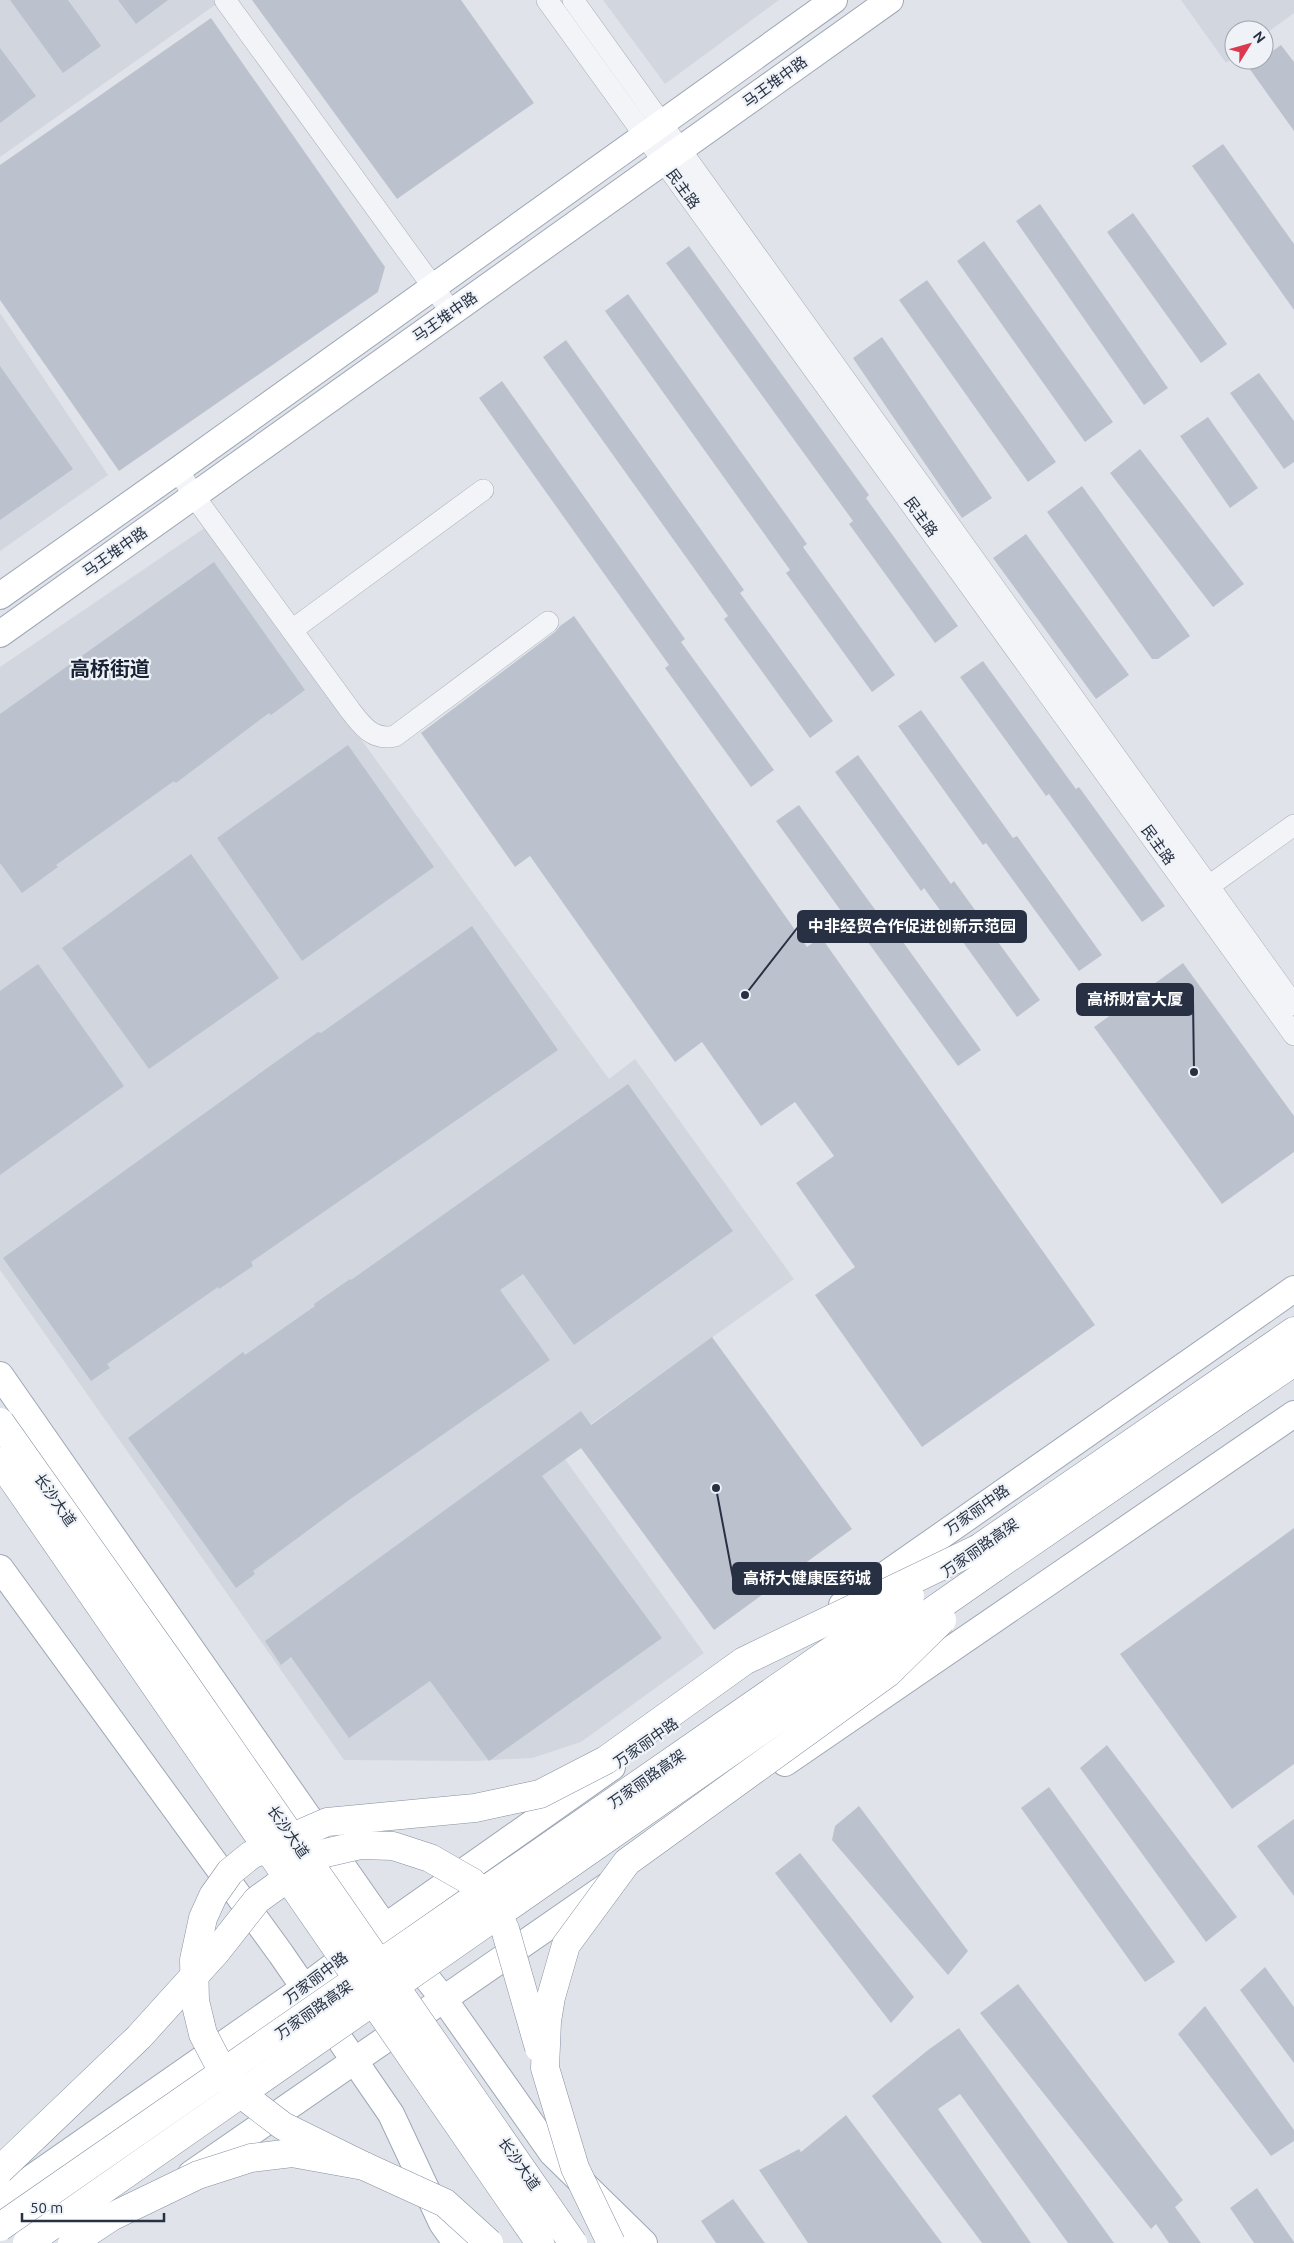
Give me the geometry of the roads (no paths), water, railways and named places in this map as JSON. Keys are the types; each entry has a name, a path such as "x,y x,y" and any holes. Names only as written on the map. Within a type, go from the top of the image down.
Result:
{"highway":[{"name":"万家丽路高架","path":"27,2243 987,1558 1294,1331"},
{"name":"万家丽路高架","path":"0,2227 987,1558 1294,1362"},
{"name":"长沙大道","path":"0,1422 183,1680 573,2243"},
{"name":"长沙大道","path":"0,1461 540,2243"},
{"path":"545,2068 547,2021 566,1945 626,1862 888,1673 987,1558"},
{"path":"489,2243 445,2203 283,2126 248,2100 226,2078 203,2034 195,2001 194,1960 203,1918 213,1896 230,1872 251,1855 327,1822 475,1808 540,1794 606,1760 744,1661 987,1558"},
{"path":"0,2170 139,2037 216,1952 257,1900 321,1854 360,1845 393,1846 430,1858 472,1882 491,1902 505,1930 576,2168 611,2243"},
{"path":"72,2243 111,2217 189,2180 251,2158 292,2153 364,2166"}],"main road":[{"name":"马王堆中路","path":"0,596 834,0"},
{"name":"马王堆中路","path":"0,634 890,0"},
{"name":"万家丽中路","path":"0,2200 304,1988 385,1927 1294,1289"},
{"path":"0,1375 385,1927 443,1998 552,2153 644,2243"},
{"path":"92,2243 443,1998 1294,1414"},
{"path":"0,1570 304,1988 391,2114 442,2223 456,2243"}],"street":[{"path":"225,0 452,313"},
{"name":"民主路","path":"546,0 654,130"},
{"name":"民主路","path":"573,0 672,156 1294,1035"},
{"name":"民主路","path":"672,156 1209,886 1294,1005"},
{"path":"178,470 194,496 360,723 375,735 384,738 395,736 548,622"},
{"path":"292,630 483,490"},
{"path":"1209,886 1294,825"}],"place":[{"name":"中非经贸合作促进创新示范园","path":"745,995"},
{"name":"高桥财富大厦","path":"1194,1072"},
{"name":"高桥大健康医药城","path":"716,1488"}],"district":[{"name":"高桥街道","path":"110,669"}]}
